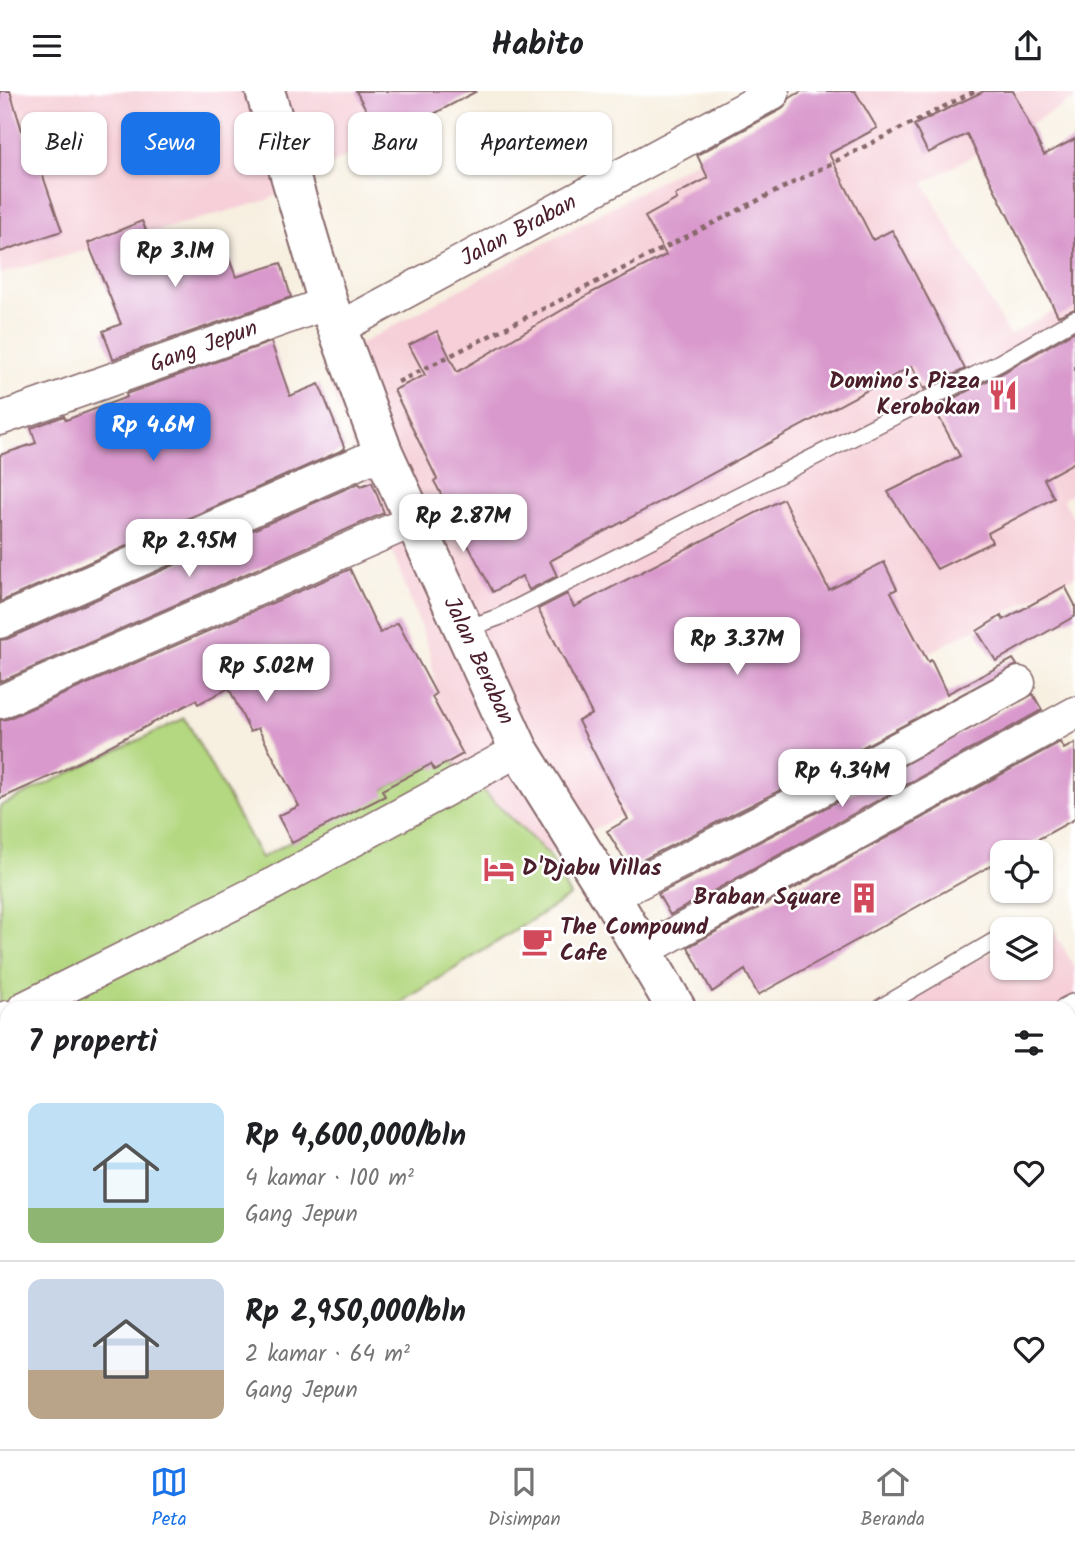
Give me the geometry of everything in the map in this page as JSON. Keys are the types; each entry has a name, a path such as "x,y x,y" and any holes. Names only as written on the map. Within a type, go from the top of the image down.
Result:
{"street":[{"name":"Jalan Beraban","path":"265,91 333,316 383,452 519,750 672,1001"},
{"name":"Jalan Braban","path":"333,316 774,93"},
{"name":"Gang Jepun","path":"0,419 333,316"},
{"path":"0,622 383,452"},
{"path":"0,702 415,520"},
{"path":"0,603 33,588"},
{"path":"611,897 1020,683"},
{"path":"643,951 1075,713"},
{"path":"38,1001 273,884 519,750"}],"lane":[{"path":"463,630 499,617 999,363 1075,319"},
{"path":"892,1001 990,944"}],"path":[{"path":"363,400 975,91"}],"shaded area":[{"path":"0,91 461,91 424,112 348,112 348,155 334,163 334,112 234,112 234,175 312,175 268,200 0,274"},
{"path":"824,91 1075,91 1075,99 924,183 1009,335 1075,299 1075,492 1063,499 1075,520 1075,576 548,854 446,755 430,652 322,365"},
{"path":"1053,930 1075,968 1075,1001 886,1001 990,954 990,980 1053,980"}],"green space":[{"path":"185,718 261,858 446,755 548,854 570,896 403,1001 0,1001 0,806"}],"building":[{"path":"0,91 10,91 21,127 21,175 43,175 62,231 0,252"},
{"path":"356,91 477,91 438,112 367,112"},
{"path":"802,91 855,91 877,128 829,154 873,240 892,230 965,369 924,389 912,366 550,561 557,576 529,590 522,576 493,592 434,481 437,479 394,390 425,375 409,345 437,331 457,372 593,292 666,255 645,217 677,199 675,195 708,178 697,155 782,109 790,98"},
{"path":"984,91 1013,91 1044,155 1075,139 1075,309 1058,316 967,134 928,153 914,125"},
{"path":"142,221 160,263 222,240 236,277 281,263 291,297 113,359 103,331 121,324 88,243"},
{"path":"1075,331 1075,462 1044,479 1054,498 988,533 992,542 937,569 888,492 960,456 934,408"},
{"path":"271,342 290,396 319,384 345,449 0,602 0,455 36,443 31,428 64,416 66,420 127,397 126,394"},
{"path":"372,482 384,513 0,682 0,640 359,483 361,486"},
{"path":"783,499 829,590 884,562 897,589 891,592 928,662 931,660 947,694 1013,659 1017,665 629,867 607,831 628,819 578,721 592,714 538,609 567,594 574,607"},
{"path":"350,569 380,633 398,623 436,694 432,697 463,754 434,770 431,764 382,790 385,796 292,843 278,816 299,806 258,728 250,732 229,688 198,704 196,700 62,771 0,799 0,720"},
{"path":"1065,586 1075,605 1075,616 996,661 977,631 1001,616 1003,620"},
{"path":"1033,694 1042,710 670,915 658,894 827,807"},
{"name":"Braban Square","path":"1060,742 1064,749 1075,743 1075,819 1037,840 990,840 990,866 758,995 745,970 712,992 688,947"}],"place":[{"name":"Domino's Pizza Kerobokan","path":"1003,395"},
{"name":"D'Djabu Villas","path":"499,869"},
{"name":"Braban Square","path":"864,898"},
{"name":"The Compound Cafe","path":"537,941"}]}
